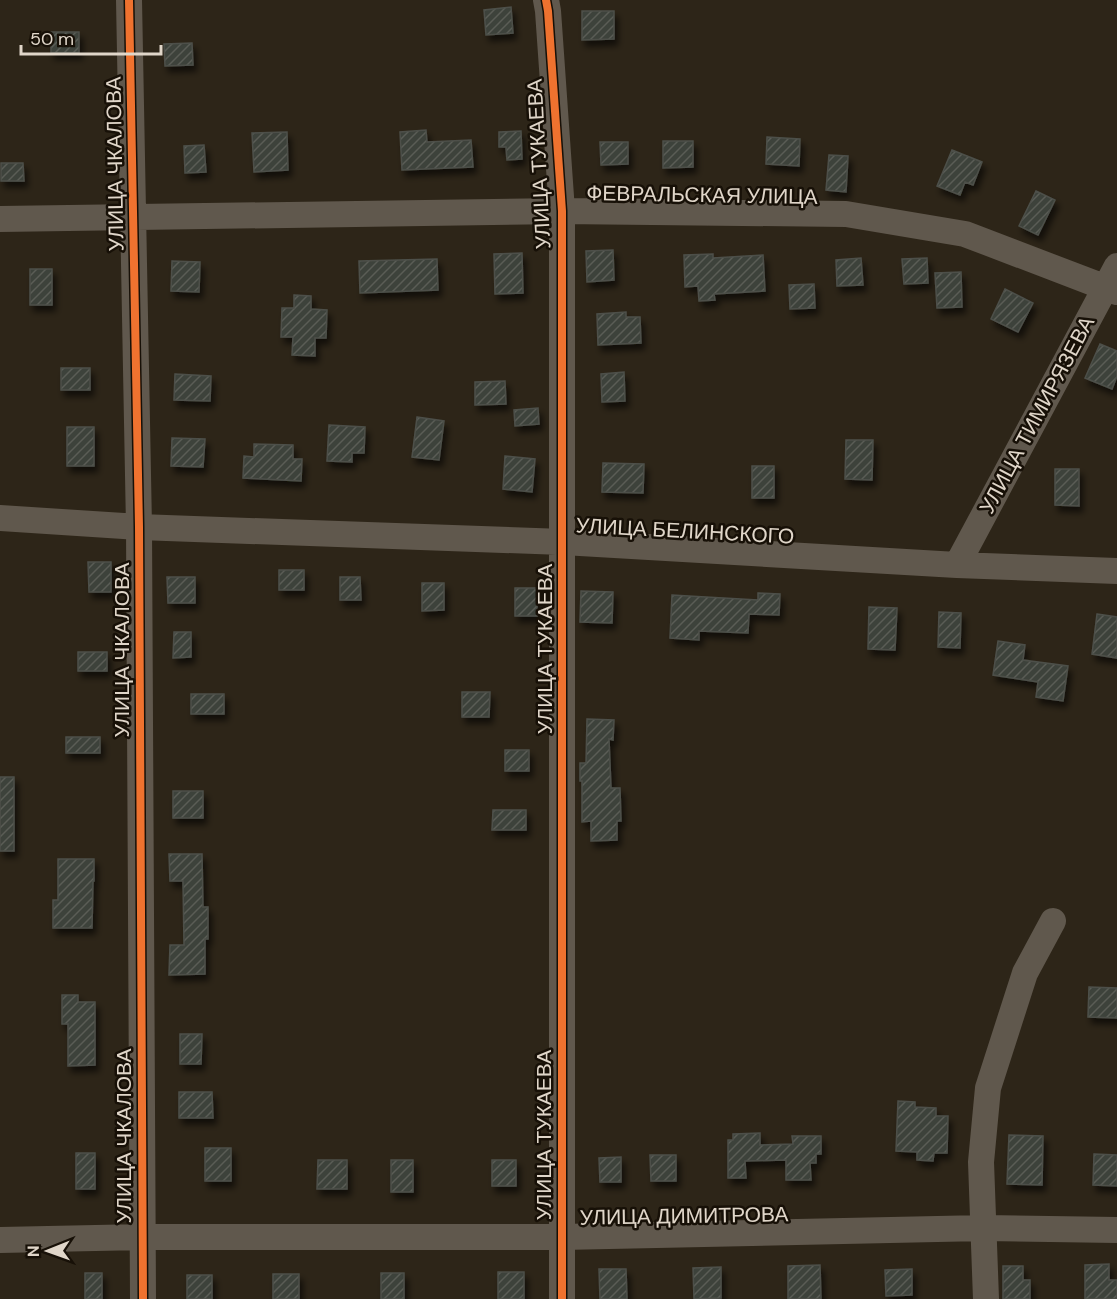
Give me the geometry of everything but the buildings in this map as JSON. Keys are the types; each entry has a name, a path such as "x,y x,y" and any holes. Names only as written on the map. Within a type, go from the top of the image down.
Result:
{"street":[{"name":"УЛИЦА ЧКАЛОВА","path":"129,0 139,527 143,1299"},
{"name":"УЛИЦА ТУКАЕВА","path":"546,0 562,211 562,1299"},
{"name":"ФЕВРАЛЬСКАЯ УЛИЦА","path":"0,219 562,211 846,214 965,234 1113,282"},
{"name":"УЛИЦА ТИМИРЯЗЕВА","path":"957,565 1113,282"},
{"name":"УЛИЦА БЕЛИНСКОГО","path":"0,518 139,527 563,542 957,565 1117,571"},
{"path":"986,1299 981,1162 988,1088 1025,973 1053,921"},
{"name":"УЛИЦА ДИМИТРОВА","path":"0,1240 142,1237 562,1237 984,1228 1117,1230"}],"cycle path":[{"path":"129,0 139,527 143,1299"},
{"path":"546,0 562,211 562,1299"}]}
